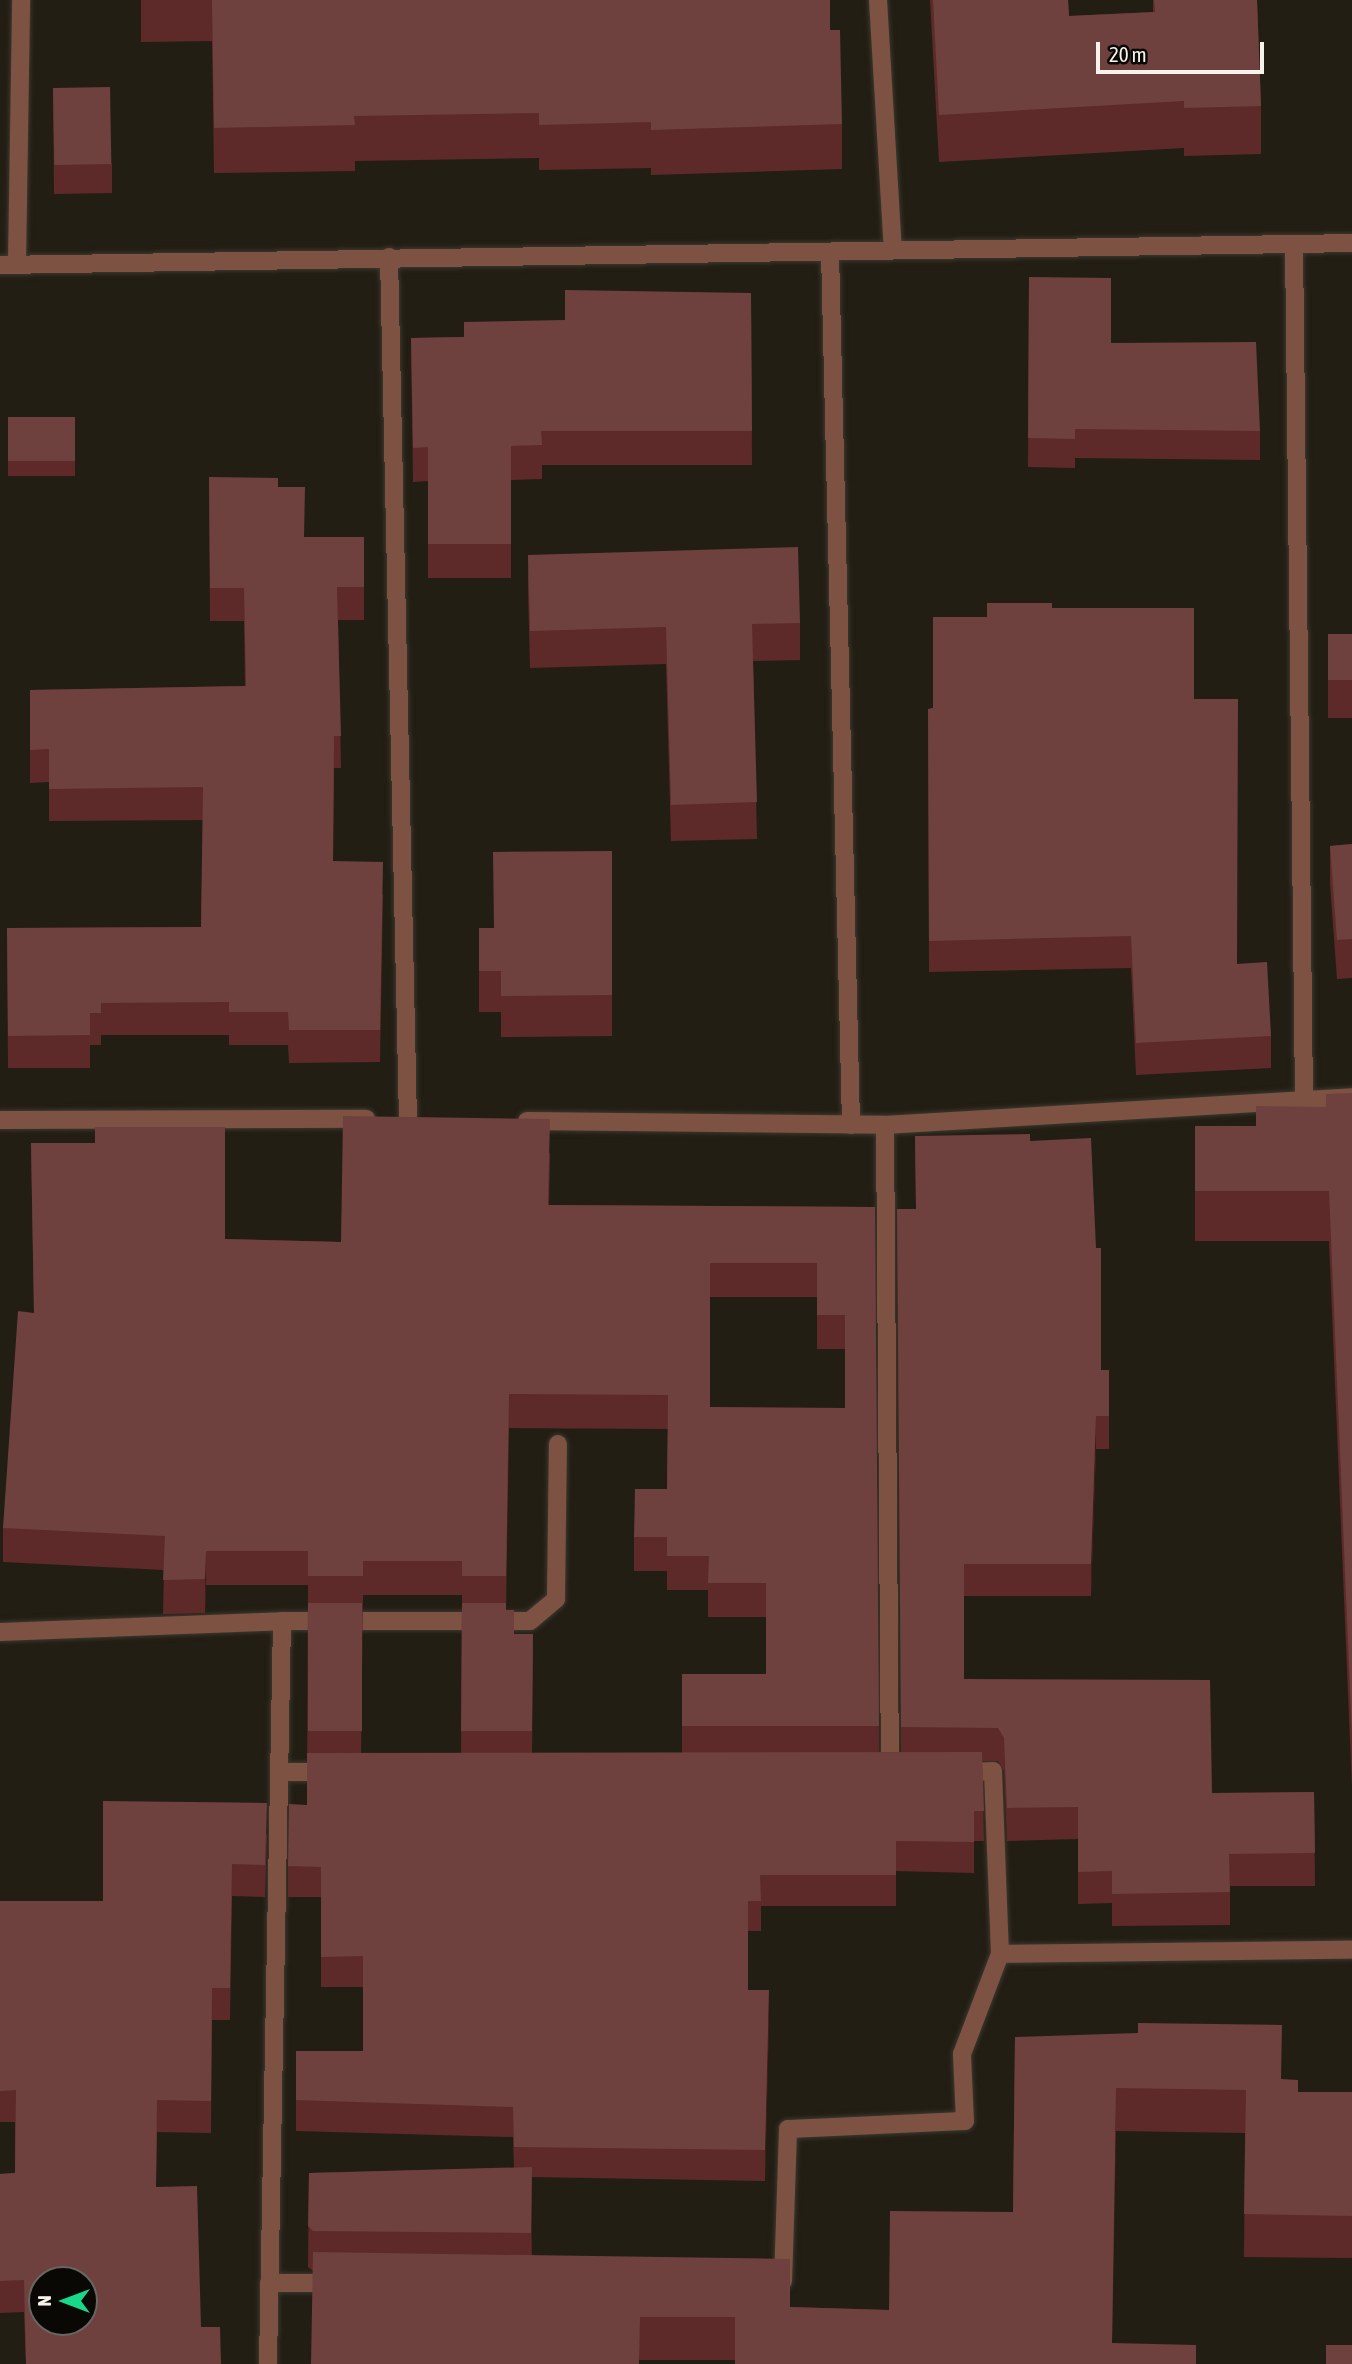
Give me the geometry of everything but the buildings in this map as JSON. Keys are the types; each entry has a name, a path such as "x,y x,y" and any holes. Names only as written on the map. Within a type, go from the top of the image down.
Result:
{"street":[{"path":"21,0 8,264 1352,243"},
{"path":"878,0 893,249"},
{"path":"1294,244 1304,1101"},
{"path":"830,252 851,1125"},
{"path":"0,1120 401,1119 389,257"},
{"path":"505,1121 885,1125 1352,1097"},
{"path":"885,1125 890,1774"},
{"path":"0,1632 282,1621 530,1621 556,1599 558,1444"},
{"path":"268,2364 282,1621"},
{"path":"769,2288 783,2288 788,2129 965,2122 962,2054 1000,1954 993,1771 942,1773"},
{"path":"280,1772 349,1772"},
{"path":"1000,1954 1352,1950"},
{"path":"270,2283 353,2284"}]}
